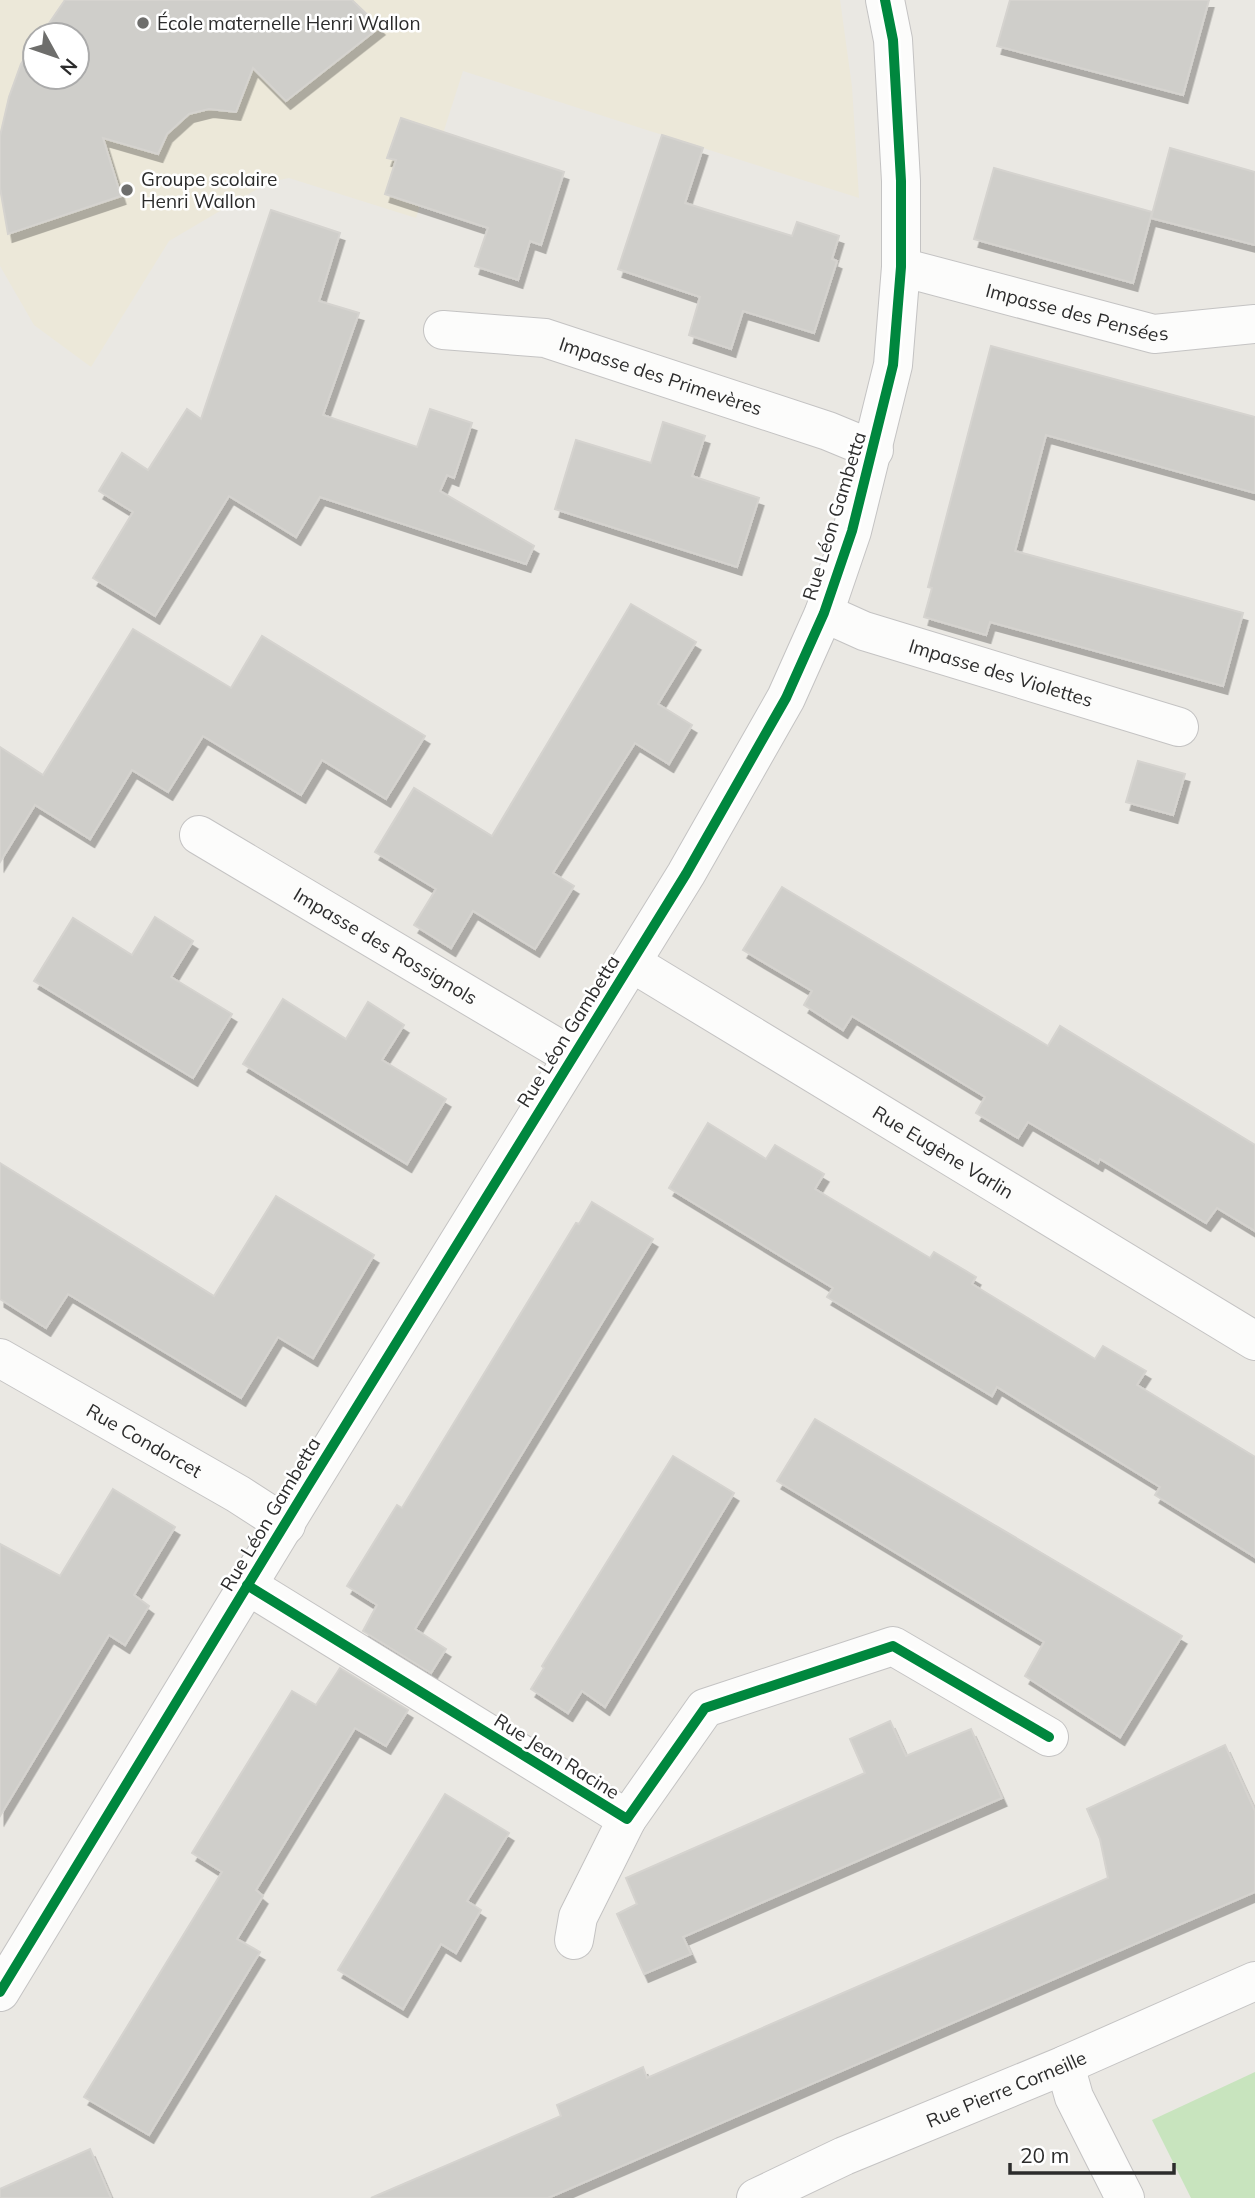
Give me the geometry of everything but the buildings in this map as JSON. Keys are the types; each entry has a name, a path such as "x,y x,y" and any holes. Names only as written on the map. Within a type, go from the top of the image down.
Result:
{"street":[{"name":"Rue Léon Gambetta","path":"0,1992 571,1056 632,963 786,698 824,614 852,531 893,365 901,267 901,180 892,40 885,0"},
{"name":"Impasse des Pensées","path":"901,267 1154,334 1255,324"},
{"name":"Impasse des Primevères","path":"443,330 545,338 828,431 874,450"},
{"name":"Impasse des Violettes","path":"824,614 864,631 1179,727"},
{"name":"Impasse des Rossignols","path":"199,835 571,1056"},
{"name":"Rue Eugène Varlin","path":"632,963 1255,1341"},
{"name":"Rue Condorcet","path":"0,1358 238,1494 286,1525"},
{"name":"Rue Jean Racine","path":"247,1585 627,1819"},
{"name":"Rue Jean Racine","path":"573,1940 578,1917 627,1819 705,1708 893,1646 1049,1737"},
{"name":"Rue Pierre Corneille","path":"756,2198 844,2156 1065,2065 1255,1981"},
{"path":"1065,2065 1074,2097 1125,2198"}],"shaded area":[{"name":"Groupe scolaire Henri Wallon","path":"0,0 840,0 852,87 859,198 463,71 416,218 289,178 269,182 169,241 91,367 34,325 0,266"}],"green space":[{"path":"1255,2072 1255,2198 1191,2198 1152,2120"}],"cycle path":[{"path":"0,1992 308,1486 686,874 786,698 824,613 852,531 893,365 901,267 901,181 893,40 885,0"},
{"path":"247,1585 627,1819 705,1708 893,1646 1049,1737"}],"place":[{"name":"École maternelle Henri Wallon","path":"143,23"},
{"name":"Groupe scolaire Henri Wallon","path":"127,190"}]}
